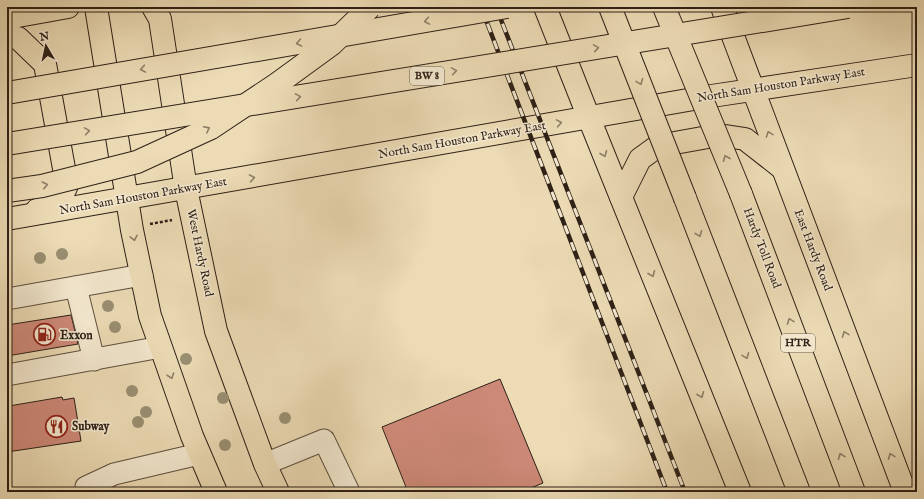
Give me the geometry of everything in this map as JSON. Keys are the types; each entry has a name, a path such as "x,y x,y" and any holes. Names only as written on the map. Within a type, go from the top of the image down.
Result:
{"main road":[{"path":"16,13 68,7"},
{"path":"96,7 127,199 150,316 199,454 216,492"},
{"name":"West Hardy Road","path":"153,7 160,19 186,189 216,330 265,464 278,492"},
{"path":"7,191 42,186 137,162 211,128 277,84 332,44 370,7"},
{"path":"7,93 507,7"},
{"path":"545,7 740,492"},
{"path":"610,7 799,492"},
{"name":"Hardy Toll Road","path":"664,7 741,194 854,492"},
{"name":"East Hardy Road","path":"722,7 905,492"},
{"name":"BW 8","path":"7,144 848,7"},
{"path":"7,37 18,38 45,64 67,185 57,201 46,208 7,219"},
{"name":"North Sam Houston Parkway East","path":"7,219 186,189 752,89 917,64"},
{"path":"621,197 640,159 658,146 719,135 746,139 782,168"}],"lane":[{"path":"7,299 142,275"},
{"path":"76,287 94,360"},
{"path":"7,375 161,347"},
{"path":"265,464 324,440 349,492"},
{"path":"86,492 86,487 90,484 114,474 199,454"}],"path":[{"path":"149,225 172,220"}],"building":[{"name":"Exxon","path":"71,315 78,344 7,356 7,325"},
{"path":"500,379 543,483 521,492 408,492 382,427"},
{"path":"62,397 63,400 74,398 81,441 7,452 7,409 10,409 9,406"}],"railway":[{"path":"481,7 667,492"},
{"path":"496,7 685,492"}],"place":[{"name":"Exxon","path":"44,335"},
{"name":"Subway","path":"57,426"}]}
